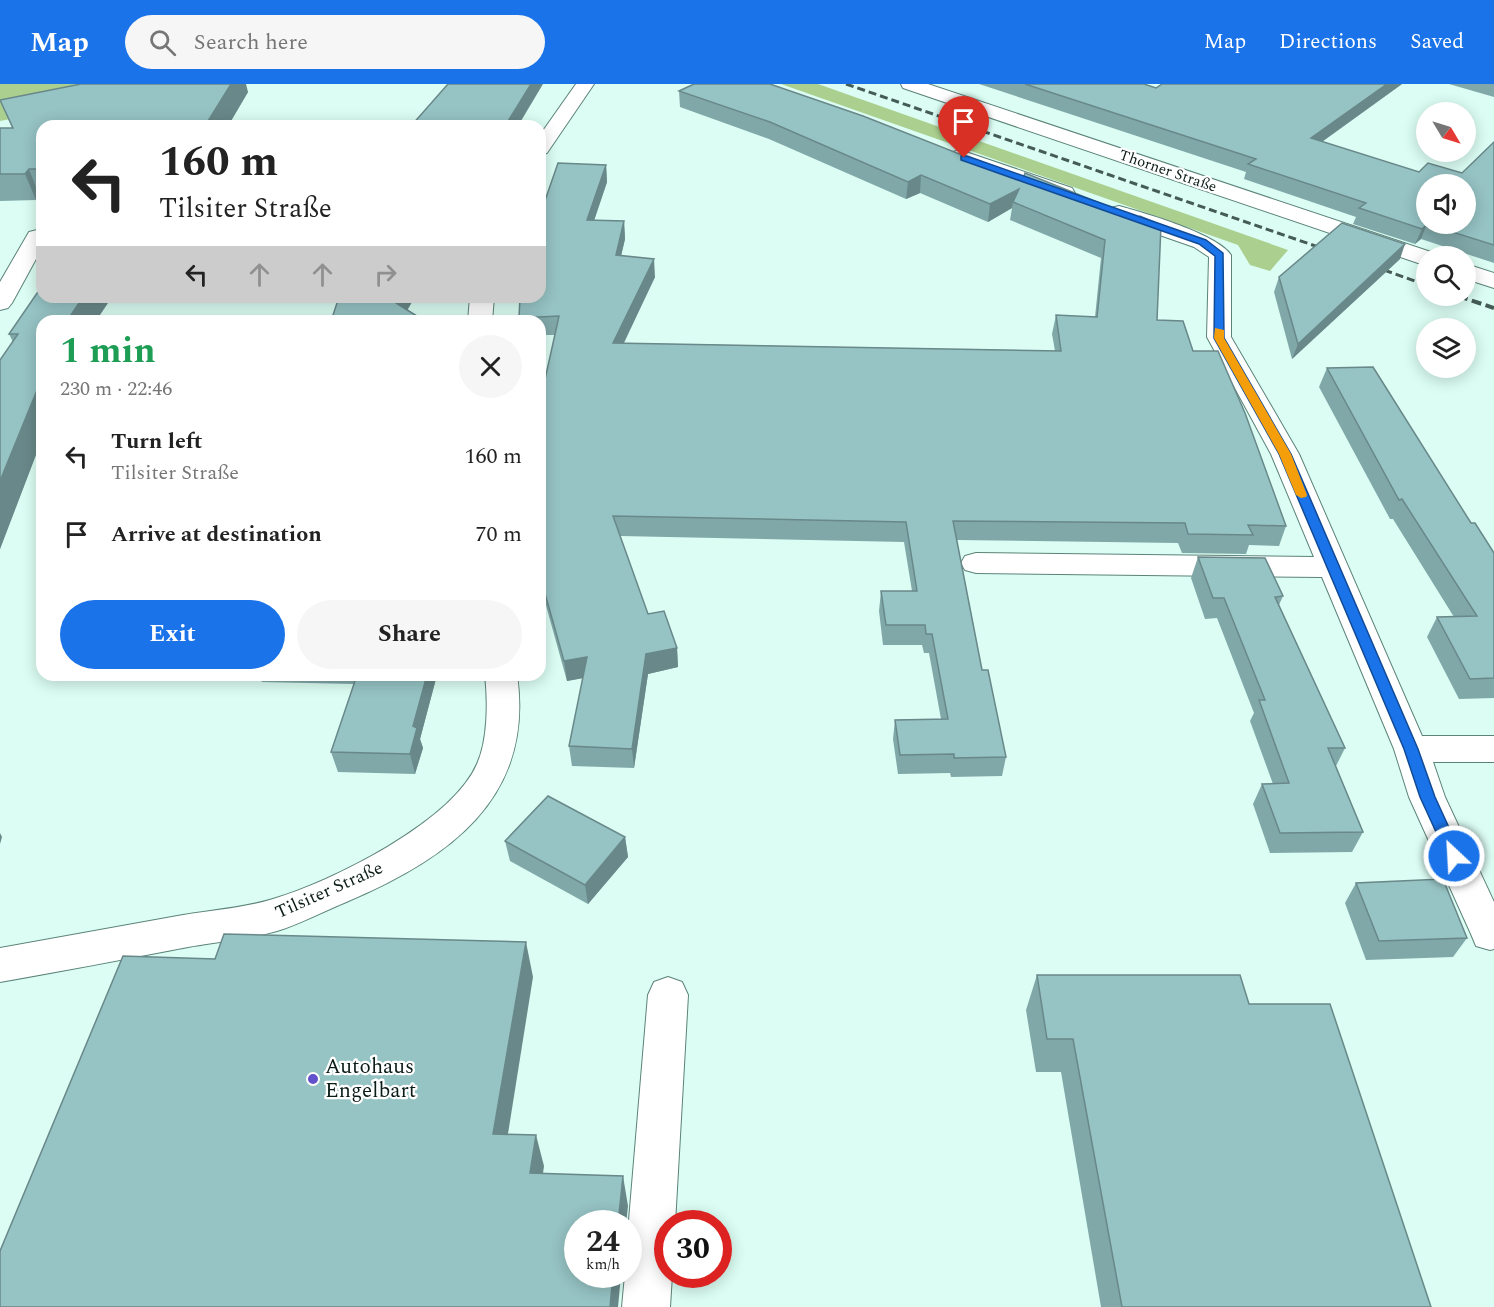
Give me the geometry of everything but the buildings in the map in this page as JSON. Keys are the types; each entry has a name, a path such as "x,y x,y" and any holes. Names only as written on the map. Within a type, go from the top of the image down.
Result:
{"street":[{"path":"546,140 585,84"},
{"name":"Thorner Straße","path":"910,84 1416,255"},
{"path":"944,150 1079,198"},
{"path":"1101,206 1202,242 1220,255 1219,338 1285,454 1331,567 1411,749 1427,797 1490,934"},
{"path":"0,303 36,239"},
{"path":"1476,275 1494,281"},
{"path":"976,563 1331,567"},
{"name":"Tilsiter Straße","path":"0,965 276,915 374,873 417,848 456,818 480,791 495,763 505,705 502,681"},
{"path":"1411,749 1494,749"},
{"path":"646,1307 668,995"}],"green space":[{"path":"0,84 193,84 0,121"},
{"path":"781,84 818,84 1288,250 1270,271 1250,265 1238,245"}],"railway":[{"path":"846,84 1330,251"},
{"path":"1373,266 1416,281"},
{"path":"1476,302 1494,308"}],"slow traffic":[{"path":"1219,330 1219,338 1285,454 1301,495"}],"place":[{"name":"Autohaus Engelbart","path":"313,1079"}],"route":[{"path":"964,158 1202,242 1220,255 1219,338 1285,454 1331,567 1411,749 1427,797 1454,856"}]}
